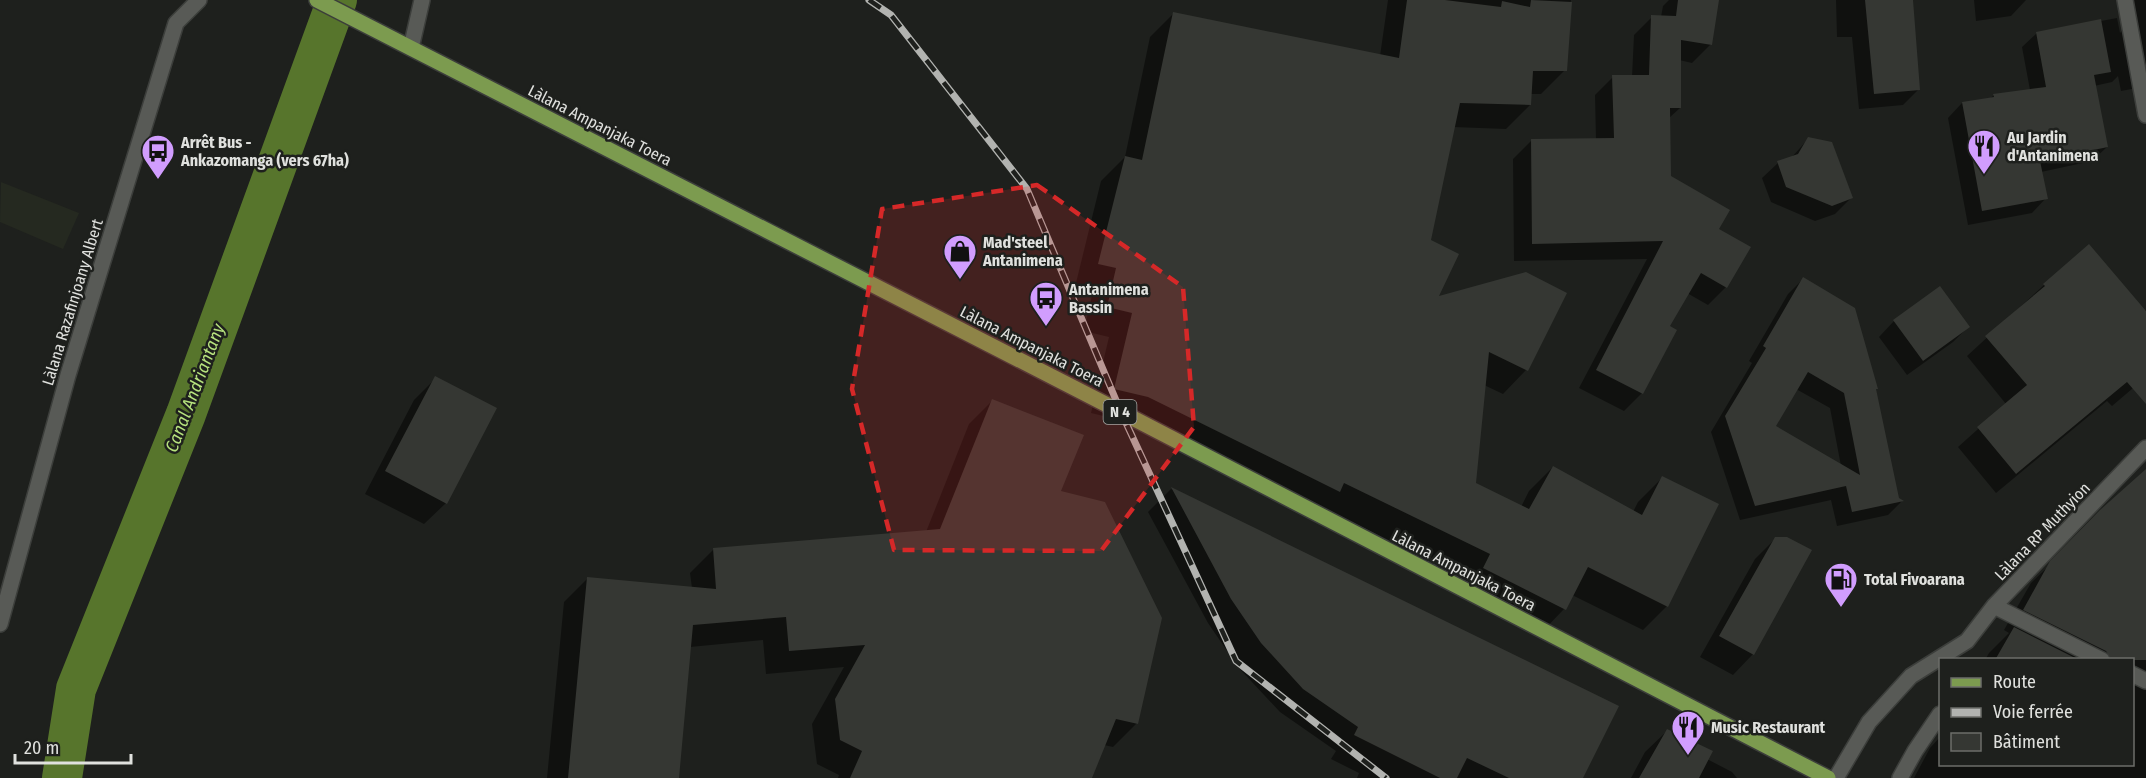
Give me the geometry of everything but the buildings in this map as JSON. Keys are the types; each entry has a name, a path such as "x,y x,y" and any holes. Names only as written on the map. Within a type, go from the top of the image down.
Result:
{"main road":[{"name":"N 4","path":"317,0 411,48"},
{"name":"Làlana Ampanjaka Toera","path":"411,48 1828,778"}],"street":[{"name":"Làlana Razafinjoany Albert","path":"0,624 68,375 176,23 199,0"},
{"path":"411,48 422,0"},
{"path":"2125,0 2146,115"},
{"name":"Làlana RP Muthyion","path":"1940,658 1967,641 1994,606 2146,448"},
{"path":"1994,606 2098,658"},
{"name":"Làlana RP Muthyion","path":"1963,658 1967,641"},
{"name":"Làlana RP Muthyion","path":"1836,778 1869,722 1911,676 1939,658"},
{"path":"1900,778 1915,751 1939,717"}],"highlighted area":[{"path":"1037,185 1183,287 1194,427 1101,551 894,550 852,389 882,209"}],"shaded area":[{"path":"1,182 79,213 63,249 0,222"}],"waterway":[{"name":"Canal Andriantany","path":"62,778 76,689 186,414 337,0"}],"railway":[{"path":"869,0 891,15 1027,189 1121,412 1236,661 1386,778"}],"place":[{"name":"Au Jardin d'Antanimena","path":"1984,175"},
{"name":"Arrêt Bus - Ankazomanga (vers 67ha)","path":"158,180"},
{"name":"Mad'steel Antanimena","path":"960,280"},
{"name":"Antanimena Bassin","path":"1046,327"},
{"name":"Total Fivoarana","path":"1841,608"},
{"name":"Music Restaurant","path":"1688,756"}]}
